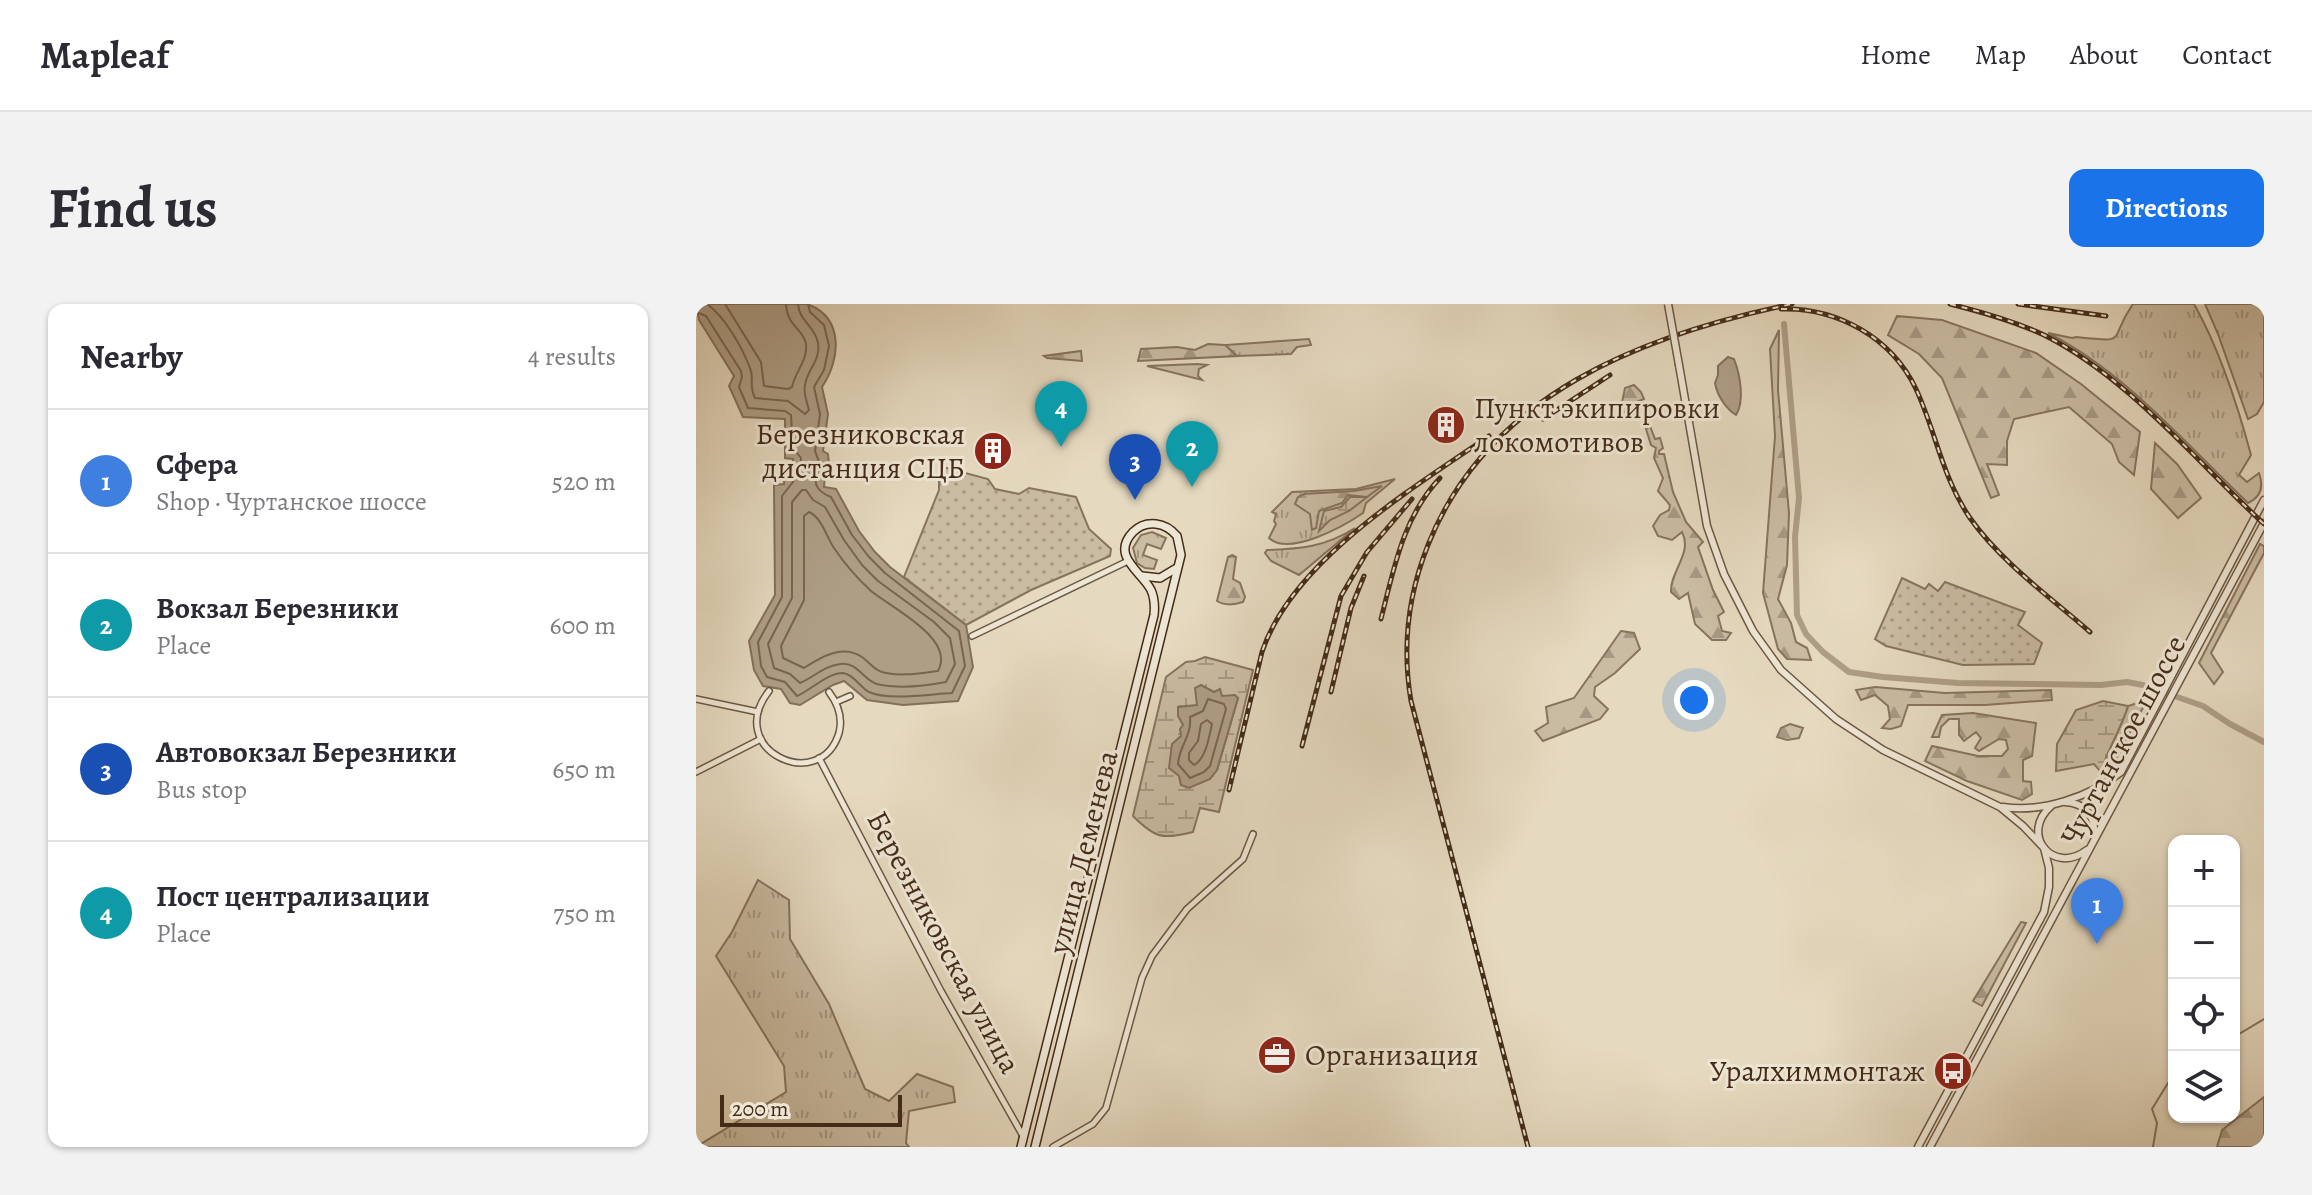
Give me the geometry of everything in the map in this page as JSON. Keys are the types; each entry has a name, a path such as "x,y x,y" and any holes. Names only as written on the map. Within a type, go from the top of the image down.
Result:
{"main road":[{"path":"1160,524 1173,531 1179,541 1181,555 1176,567 1160,578 1148,578 1137,573 1128,561 1126,547 1132,533 1142,526 1160,524"},
{"name":"улица Деменева","path":"1033,1147 1176,567"},
{"name":"улица Деменева","path":"1021,1147 1154,615 1155,599 1137,573"},
{"name":"Березниковская улица","path":"1024,1137 1033,1147"}],"street":[{"path":"1668,304 1707,526 1739,606 1781,670 1827,713 1857,734 1883,750 2000,807 2044,848 2060,859 2079,857 2091,845 2095,825 2086,809 2078,804 2060,802 2044,812 2039,821 2037,830 2044,848 2049,868 2044,912 1918,1147"},
{"name":"Чуртанское шоссе","path":"2000,807 2022,810 2060,802 2109,781 2121,772 2264,500"},
{"name":"Чуртанское шоссе","path":"1930,1147 2264,523"},
{"path":"972,636 1128,561"},
{"path":"769,691 758,712 761,739 768,749 787,762 798,763 819,758 835,743 841,722 836,702 829,692"},
{"path":"836,702 850,696"},
{"path":"696,699 758,712"},
{"path":"696,772 761,739"},
{"name":"Березниковская улица","path":"819,758 941,991 1024,1137"},
{"path":"1053,1147 1093,1124 1106,1108 1142,978 1152,956 1187,909 1243,859 1253,834"}],"green space":[{"path":"2133,304 2194,304 2227,377 2251,455 2239,475 2247,482 2259,473 2260,491 2252,501 2248,503 2129,389 2076,349 2048,333 2072,338 2111,339"},
{"path":"2205,304 2264,304 2264,402 2257,414 2248,419 2218,334"},
{"path":"1897,316 1942,320 2036,353 2081,384 2140,432 2134,475 2119,462 2112,444 2069,407 2014,419 2007,441 2007,465 1987,464 1999,495 1991,498 1942,378 1919,354 1888,335"},
{"path":"1779,330 1778,390 1789,513 1787,565 1778,599 1791,623 1796,642 1807,648 1811,660 1787,659 1778,649 1763,593 1775,436 1770,349"},
{"path":"1309,339 1311,345 1297,347 1291,354 1237,356 1225,345"},
{"path":"1208,344 1225,345 1237,356 1138,361 1141,349 1177,347 1195,350"},
{"path":"1081,351 1082,361 1044,356"},
{"path":"1207,365 1199,369 1198,376 1202,380 1147,366"},
{"path":"1634,385 1644,399 1634,403 1630,412 1620,412 1625,388"},
{"path":"1650,426 1655,439 1660,438 1663,448 1659,454 1664,454 1673,492 1686,522 1703,542 1698,547 1724,612 1718,616 1722,631 1731,633 1726,640 1712,640 1695,624 1688,593 1679,599 1671,592 1685,540 1682,532 1672,540 1658,536 1653,526 1670,505 1658,491 1663,478 1654,458 1656,448 1651,445 1646,429"},
{"path":"2155,443 2177,464 2201,498 2178,518 2151,489"},
{"path":"939,466 988,479 995,489 1019,494 1029,488 1076,497 1089,529 1111,549 1110,556 1031,590 966,625 904,577 939,490"},
{"path":"1395,479 1366,503 1363,513 1330,532 1289,544 1269,538 1276,524 1276,514 1272,512 1292,492 1356,489"},
{"path":"1382,486 1367,497 1348,495 1342,503 1319,511 1316,528 1312,530 1310,514 1295,504 1298,497 1304,494"},
{"path":"1350,497 1367,497 1330,520 1319,531 1324,511 1341,507"},
{"path":"1355,528 1299,575 1271,561 1265,553 1267,550 1323,543"},
{"path":"1152,532 1166,538 1161,549 1147,544 1143,555 1157,560 1154,569 1137,563 1133,548 1141,535"},
{"path":"2260,544 2264,546 2264,553 2211,653 2223,672 2214,684 2199,663"},
{"path":"1228,557 1236,557 1233,579 1240,583 1245,597 1243,602 1226,604 1217,601"},
{"path":"1902,578 1925,589 1929,584 1938,591 1945,582 2025,612 2018,625 2042,643 2034,664 1963,665 1886,646 1875,639"},
{"path":"1621,631 1634,633 1640,649 1595,687 1594,696 1608,709 1600,719 1543,741 1535,731 1548,723 1546,707 1574,698"},
{"path":"1205,657 1253,670 1219,812 1200,808 1193,832 1160,835 1147,829 1133,816 1166,677 1186,662","holes":["1222,696 1238,698 1217,770 1181,785 1180,745 1192,707"]},
{"path":"1875,687 1945,693 2051,690 2052,700 1985,705 1908,705 1901,726 1891,729 1882,728 1890,719 1888,706 1875,695 1861,700 1856,690"},
{"path":"2147,700 2113,765 2101,772 2128,706"},
{"path":"2103,701 2128,706 2101,772 2094,764 2056,771 2057,744 2076,710"},
{"path":"1973,713 2036,723 2032,756 2023,760 2023,781 2031,782 2032,794 2022,800 1967,781 1925,761 1932,746 1978,756 2002,756 2008,749 2006,740 1999,739 1979,751 1975,748 1981,738 1976,732 1964,741 1959,735 1959,719 1949,719 1941,727 1939,737 1932,737 1942,715"},
{"path":"1790,724 1803,728 1799,738 1787,740 1777,737 1781,728"},
{"path":"758,880 789,900 790,939 829,1004 865,1089 889,1101 917,1074 953,1087 955,1102 909,1111 906,1143 909,1147 696,1147 786,1092 784,1066 716,956"},
{"path":"2021,922 2026,923 1982,1006 1973,1001"},
{"path":"2264,1097 2264,1147 2217,1147 2222,1130 2231,1123 2240,1123 2240,1116"}],"water":[{"path":"696,304 807,304 828,319 836,340 833,364 822,387 828,414 823,451 828,454 830,475 825,476 824,487 836,489 859,531 890,567 966,625 973,667 958,701 903,705 867,700 844,681 800,705 790,703 781,689 763,686 754,670 749,641 775,595 774,485 784,484 784,471 793,471 793,459 785,458 785,419 743,417 729,386 734,376 699,320"},
{"path":"1728,357 1734,359 1740,380 1741,395 1736,415 1722,401 1715,383 1718,366"},
{"path":"1201,685 1214,692 1220,689 1222,696 1235,695 1238,698 1217,770 1210,779 1189,788 1181,785 1179,776 1169,768 1172,744 1181,736 1183,725 1178,716 1178,707 1197,705 1195,688"}],"waterway":[{"path":"1784,324 1799,498 1795,537 1797,615 1806,634 1823,652 1849,672 1883,677 1958,683 2101,685 2127,682 2143,685 2203,706 2264,742"},
{"path":"2240,1033 2264,1019"},
{"path":"2153,1147 2157,1123 2152,1109 2168,1083"}],"railway":[{"path":"1528,1147 1411,701 1407,642 1411,602 1421,564 1455,493 1489,448 1530,411 1577,380 1627,354 1736,317 1792,304"},
{"path":"1950,304 2044,335 2104,373 2160,421 2264,524"},
{"path":"2018,304 2106,316"},
{"path":"1781,309 1822,313 1842,320 1878,341 1893,355 1916,389 1946,471 1970,518 2011,564 2090,632"},
{"path":"1543,419 1610,375"},
{"path":"1229,790 1262,652 1277,619 1299,587 1358,529 1489,436"},
{"path":"1381,619 1408,526 1427,493 1440,478"},
{"path":"1302,746 1341,596 1367,552 1412,499"},
{"path":"1331,692 1351,608 1364,576"}],"place":[{"name":"Пункт экипировки локомотивов","path":"1446,425"},
{"name":"Пост централизации","path":"1061,447"},
{"name":"Березниковская дистанция СЦБ","path":"993,451"},
{"name":"Вокзал Березники","path":"1192,487"},
{"name":"Автовокзал Березники","path":"1135,500"},
{"name":"Сфера","path":"2097,944"},
{"name":"Организация","path":"1277,1055"},
{"name":"Уралхиммонтаж","path":"1953,1071"}]}
